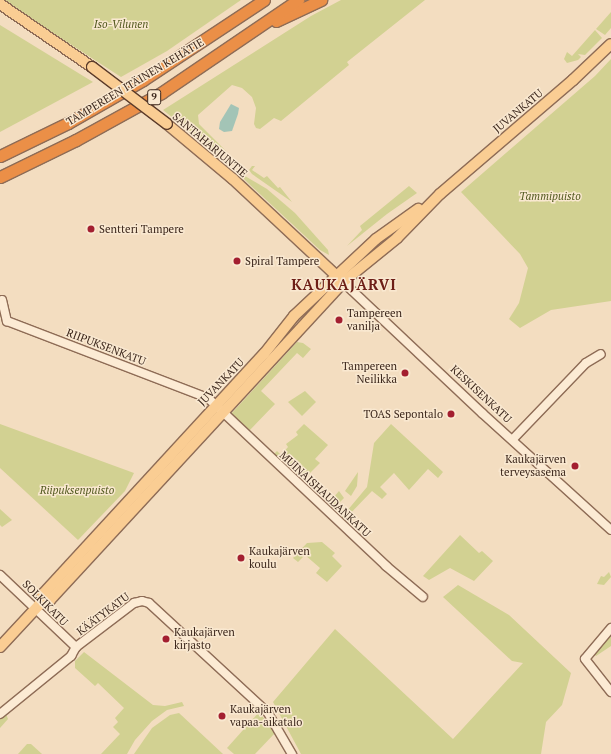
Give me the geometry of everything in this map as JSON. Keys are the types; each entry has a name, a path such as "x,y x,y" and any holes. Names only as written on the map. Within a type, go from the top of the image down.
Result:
{"highway":[{"path":"226,27 252,0"},
{"name":"TAMPEREEN ITÄINEN KEHÄTIE","path":"0,156 82,115 226,27 264,0"},
{"name":"TAMPEREEN ITÄINEN KEHÄTIE","path":"0,177 76,140 161,93 298,0"},
{"path":"250,33 321,0"}],"main road":[{"name":"SANTAHARJUNTIE","path":"0,4 92,67 167,124 233,179 335,274"},
{"name":"JUVANKATU","path":"37,606 50,600 343,282 396,238 440,194 573,80 611,44"},
{"name":"JUVANKATU","path":"0,647 37,606 43,594 215,405 264,354 294,316 335,274 376,239 440,194"},
{"name":"KESKISENKATU","path":"335,274 343,282"}],"street":[{"name":"KESKISENKATU","path":"343,282 611,530"},
{"name":"RIIPUKSENKATU","path":"2,300 7,320 208,398 215,405"},
{"path":"513,439 586,363 601,354"},
{"name":"MUINAISHAUDANKATU","path":"215,405 386,566 423,597"},
{"name":"SOLKIKATU","path":"0,575 37,606 76,647"},
{"name":"KÄÄTYKATU","path":"0,714 71,656 76,647 134,603 142,601 149,603 268,713 292,754"},
{"path":"611,628 585,659 611,692"}],"green space":[{"name":"Iso-Vilunen","path":"2,0 241,0 167,51 121,77"},
{"path":"341,0 425,0 347,62 349,65 281,121 274,118 260,129 256,128 254,124 256,108 252,97 242,88 232,85 198,115 199,124 226,151 222,157 163,110 311,16"},
{"path":"611,12 611,28 605,35 596,29"},
{"path":"0,25 93,82 0,132"},
{"path":"595,30 602,38 585,55 578,54 581,57 578,60 567,63 564,59 567,52 572,56"},
{"name":"Tammipuisto","path":"611,59 611,301 551,310 520,328 509,319 519,303 528,268 520,254 461,192 595,76"},
{"path":"252,166 255,166 252,170 264,178 267,176 278,188 280,187 292,202 252,174 249,170"},
{"path":"245,176 267,189 295,213 328,250 329,255 320,250 248,183 243,178"},
{"path":"409,186 417,193 387,214 347,246 362,230 360,226"},
{"path":"297,342 303,343 311,349 303,358 297,353 261,391 275,404 248,432 231,414"},
{"path":"305,391 316,402 302,416 288,402"},
{"name":"Riipuksenpuisto","path":"0,424 134,473 125,491 78,540 0,468"},
{"path":"304,424 328,445 315,459 320,463 302,481 273,455 277,451 281,455 288,447 286,444 298,435 296,432"},
{"path":"391,424 443,472 438,478 428,469 409,490 394,473 380,487 387,494 382,499 372,491 344,520 341,518 367,487 374,443"},
{"path":"358,472 357,486 351,496 345,491"},
{"path":"339,491 344,498 337,505 340,508 336,513 327,505"},
{"path":"0,509 12,520 2,527 0,525"},
{"path":"460,535 479,553 482,551 493,561 474,581 450,568 429,580 423,576"},
{"path":"322,542 335,553 332,556 342,566 327,582 316,573 320,568 305,555 298,562 293,558 307,543"},
{"path":"609,572 611,577 604,585 597,584 601,576 604,577"},
{"path":"458,585 509,615 571,673 562,705 546,722 541,754 301,754 273,702 335,629 453,739 523,663 512,661 443,597"},
{"path":"611,634 611,646 596,656 593,653"},
{"path":"84,652 153,705 165,706 182,702 184,706 167,710 152,721 135,740 127,754 101,754 120,734 113,727 118,722 115,718 124,708 98,683 95,686 75,668 75,661"},
{"path":"259,712 275,733 255,754 234,754 227,748"},
{"path":"179,713 223,754 134,754 152,728 170,715"},
{"path":"6,714 8,719 0,728 0,717"},
{"path":"27,744 31,744 42,754 18,754"}],"shaded area":[{"path":"231,104 239,108 238,114 232,131 224,132 219,129 220,122"}],"place":[{"name":"Sentteri Tampere","path":"91,229"},
{"name":"Spiral Tampere","path":"237,261"},
{"name":"Tampereen vanilja","path":"339,320"},
{"name":"Tampereen Neilikka","path":"405,373"},
{"name":"TOAS Sepontalo","path":"451,414"},
{"name":"Kaukajärven terveysasema","path":"575,466"},
{"name":"Kaukajärven koulu","path":"241,558"},
{"name":"Kaukajärven kirjasto","path":"166,639"},
{"name":"Kaukajärven vapaa-aikatalo","path":"222,716"}],"district":[{"name":"KAUKAJÄRVI","path":"344,285"}]}
